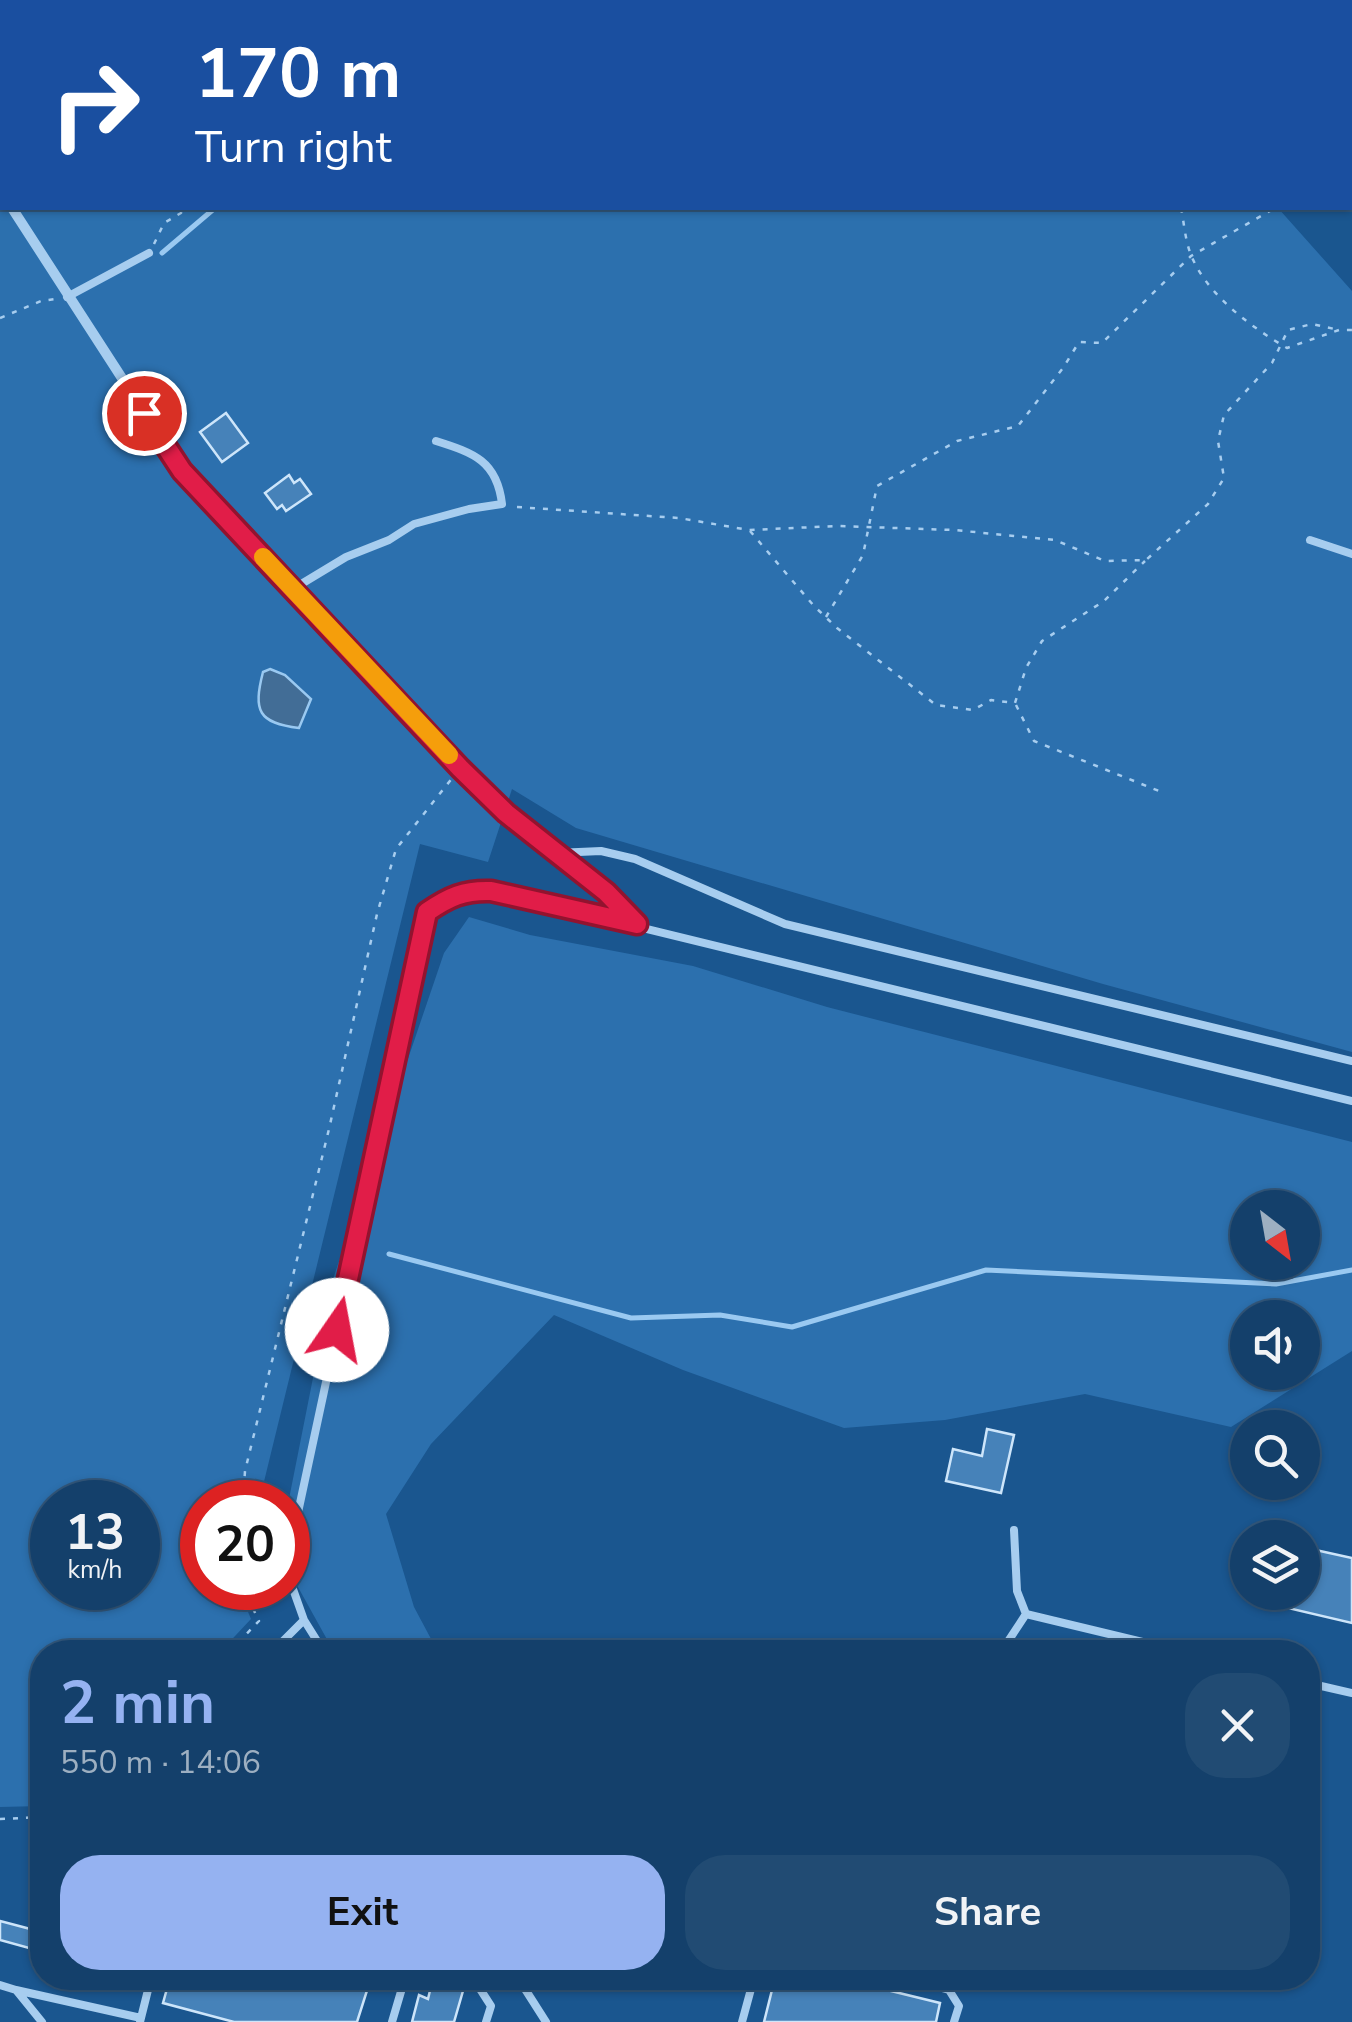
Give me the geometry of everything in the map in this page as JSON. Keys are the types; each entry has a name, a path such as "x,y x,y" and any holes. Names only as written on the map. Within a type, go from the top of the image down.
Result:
{"street":[{"path":"13,210 182,471 506,813"}],"lane":[{"path":"67,297 149,252"},
{"path":"294,590 346,557 389,540 414,524 502,504 499,481 473,453 436,441"},
{"path":"1310,540 1352,554"},
{"path":"506,813 606,892 637,924"},
{"path":"556,852 601,851 635,860 785,924 1352,1060"},
{"path":"305,1480 427,912 468,890 491,891 637,924 1352,1102"},
{"path":"1014,1530 1018,1591 1026,1614"},
{"path":"300,1610 316,1640"},
{"path":"1008,1640 1026,1614"},
{"path":"1026,1614 1134,1640"},
{"path":"284,1640 304,1620"},
{"path":"1320,1685 1352,1694"},
{"path":"0,1985 140,2020 148,1990"},
{"path":"16,1990 42,2022"},
{"path":"392,2022 401,1990"},
{"path":"480,1990 491,2006 486,2022"},
{"path":"526,1990 546,2022"},
{"path":"742,2022 751,1990"},
{"path":"949,1990 959,2006 954,2022"}],"path":[{"path":"149,252 164,224 182,210"},
{"path":"1181,210 1191,256 1221,299 1287,348 1339,330"},
{"path":"826,617 863,555 876,486 957,441 1018,426 1079,342 1102,343 1191,256 1272,210"},
{"path":"0,318 41,301 67,297"},
{"path":"1164,793 1034,741 1015,704 1026,668 1042,642 1104,600 1208,504 1224,478 1218,441 1224,415 1272,363 1288,330 1312,324 1352,330"},
{"path":"502,504 660,516 749,530 954,530 1055,540 1105,560 1146,560"},
{"path":"749,530 826,617 936,705 973,710 991,700 1015,704"},
{"path":"245,1480 376,914 396,849 460,768"},
{"path":"240,1640 258,1621 253,1610"},
{"path":"0,1819 30,1818"}],"shaded area":[{"path":"0,210 1280,210 1352,291 1352,1052 1103,984 576,828 512,789 488,862 420,844 264,1480 180,1480 180,1610 247,1610 251,1619 231,1640 30,1640 30,1806 0,1807"},
{"path":"270,669 285,675 311,699 299,728 275,723 262,713 260,685 263,672"},
{"path":"469,917 530,935 693,966 827,1007 1352,1142 1352,1351 1320,1371 1320,1300 1230,1300 1230,1390 1290,1390 1258,1410 1230,1410 1230,1427 1085,1394 945,1420 844,1428 683,1370 554,1315 431,1444 386,1514 414,1607 432,1640 327,1640 310,1609 310,1480 293,1480 332,1282 444,953"}],"building":[{"path":"226,413 248,443 222,462 200,432"},
{"path":"289,475 294,483 300,479 311,494 286,511 282,505 277,509 265,493"},
{"path":"987,1429 1014,1435 1001,1493 946,1481 953,1449 982,1456"},
{"path":"1320,1551 1352,1558 1352,1623 1296,1610 1320,1610"},
{"path":"0,1921 30,1929 29,1948 0,1940"},
{"path":"167,1990 367,1990 357,2022 234,2022 163,2003"},
{"path":"430,1990 463,1990 454,2022 412,2022 419,1995 428,1999"},
{"path":"772,1990 887,1990 940,2003 936,2022 764,2022"}],"waterway":[{"path":"162,253 213,210"},
{"path":"389,1254 631,1318 720,1315 792,1327 986,1270 1276,1284 1352,1270"}],"slow traffic":[{"path":"263,557 449,755"}],"route":[{"path":"144,413 182,471 460,768 506,813 606,892 637,924 491,891 468,890 427,912 337,1330"}]}
